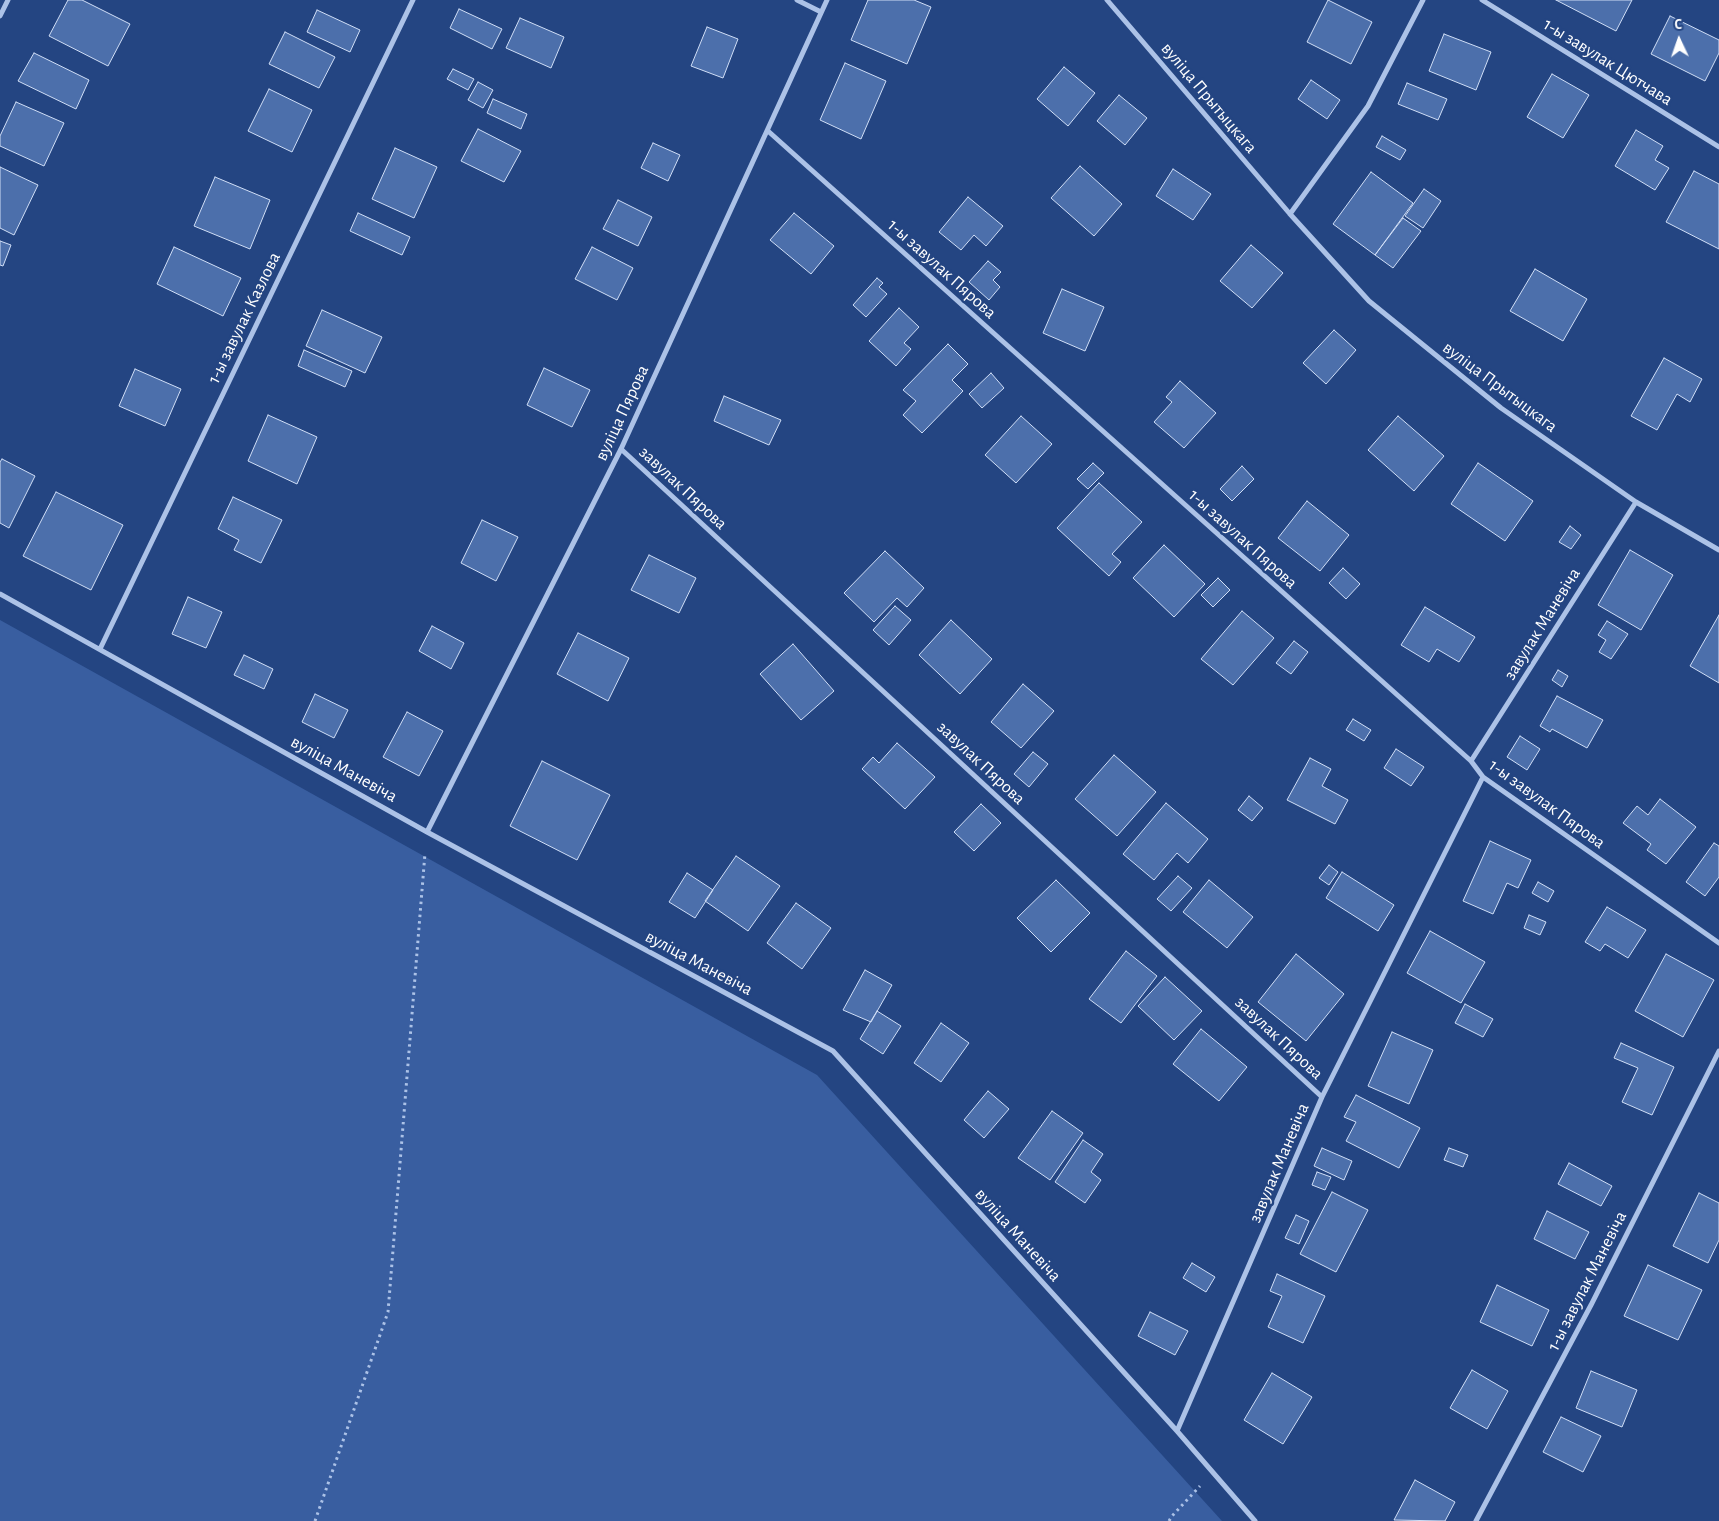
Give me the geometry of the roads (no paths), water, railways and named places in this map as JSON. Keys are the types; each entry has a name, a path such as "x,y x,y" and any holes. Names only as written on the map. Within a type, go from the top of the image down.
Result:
{"street":[{"path":"0,16 8,0"},
{"name":"1-ы завулак Казлова","path":"100,649 413,0"},
{"path":"796,0 821,12"},
{"name":"вуліца Пярова","path":"427,832 621,449 827,0"},
{"name":"вуліца Прытыцкага","path":"1107,0 1290,214 1369,301 1501,408 1636,502 1719,550"},
{"path":"1290,214 1368,106 1423,0"},
{"name":"1-ы завулак Цютчава","path":"1482,0 1719,146"},
{"name":"1-ы завулак Пярова","path":"768,131 1471,761 1483,777 1719,943"},
{"name":"завулак Пярова","path":"621,449 1322,1097"},
{"name":"завулак Маневіча","path":"1471,761 1636,502"},
{"name":"вуліца Маневіча","path":"0,594 427,832 833,1051 1177,1431 1254,1521"},
{"name":"завулак Маневіча","path":"1177,1431 1322,1097 1483,777"},
{"name":"1-ы завулак Маневіча","path":"1476,1521 1591,1305 1719,1051"}]}
